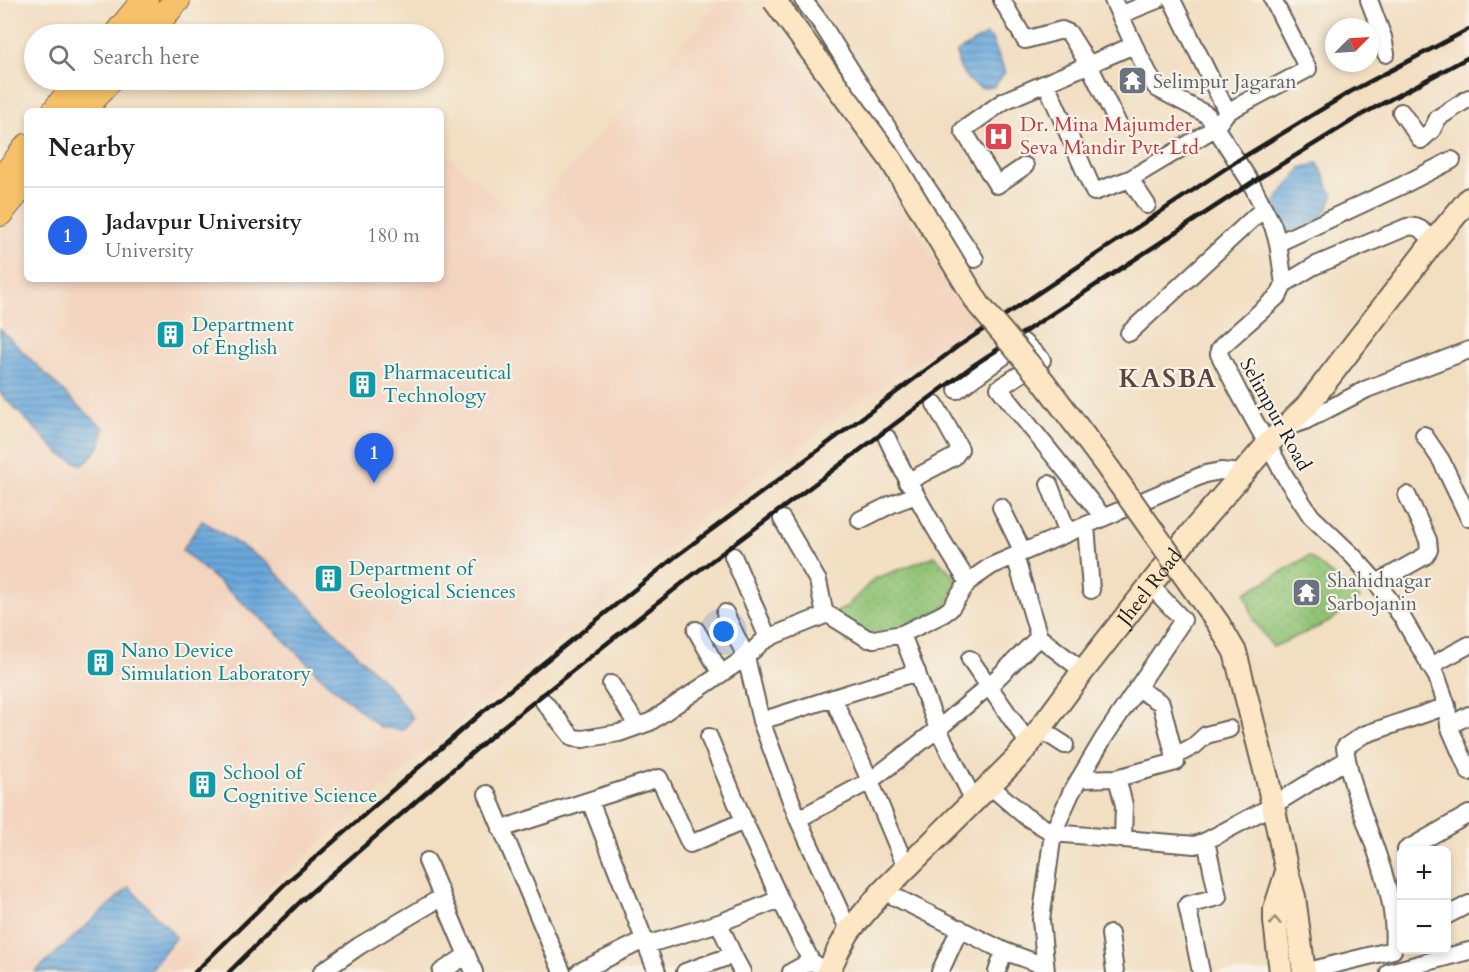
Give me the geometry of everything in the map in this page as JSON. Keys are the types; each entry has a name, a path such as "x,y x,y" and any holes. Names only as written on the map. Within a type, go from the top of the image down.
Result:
{"main road":[{"path":"125,24 145,0"},
{"path":"156,24 177,0"},
{"path":"774,0 891,160 980,305 1043,381 1106,465 1218,622 1235,652 1294,897 1304,972"},
{"path":"57,108 72,90"},
{"path":"86,108 101,90"},
{"path":"0,182 24,151"},
{"path":"0,213 24,184"},
{"name":"Jheel Road","path":"822,968 838,951 849,931 906,867 1035,736 1192,532 1268,444 1306,407 1469,199"},
{"path":"1281,972 1275,909 1287,872"}],"street":[{"path":"803,0 821,23 975,259"},
{"path":"1002,0 1025,40 1062,30 1069,33 1089,64 1118,124"},
{"path":"1156,0 1116,7 1153,83 1158,89 1204,113 1251,183 1273,226 1284,284 1314,266 1413,225 1434,241"},
{"path":"1172,0 1227,112"},
{"path":"1046,83 1094,192 1130,179 1215,129 1227,112 1308,69 1273,0"},
{"path":"1369,0 1383,38 1386,54"},
{"path":"1025,166 997,185 963,130 1004,101 1134,45"},
{"path":"1401,112 1421,140 1432,130 1438,118 1469,98"},
{"path":"1278,243 1452,160"},
{"path":"1130,179 1147,205"},
{"path":"1129,333 1263,209"},
{"name":"Selimpur Road","path":"1284,284 1279,295 1223,345 1219,354 1286,478 1311,516 1353,556 1377,583 1402,617 1437,677 1447,706 1449,726 1469,772"},
{"path":"957,390 1023,342 1042,360 999,388 1104,517"},
{"path":"1286,427 1305,421 1367,389 1469,350"},
{"path":"860,520 892,504 954,457 960,449 935,404"},
{"path":"1424,435 1441,460 1469,518"},
{"path":"886,438 940,540 968,582"},
{"path":"544,702 573,738 583,739 619,733 650,722 746,657 768,638 825,615 831,616 868,639 902,634 950,609 968,582 991,566 1204,474 1221,471 1242,473"},
{"path":"1049,484 1068,533"},
{"path":"1377,583 1425,556 1429,550 1428,540 1407,495"},
{"path":"1001,507 1019,554 1039,637 1083,671"},
{"path":"782,519 818,581 825,615"},
{"path":"1086,525 1091,590"},
{"path":"733,556 768,638"},
{"path":"884,891 1045,969 1041,920 1053,833 1071,793 1103,739 1183,620 1150,585"},
{"path":"725,613 746,657 761,722 798,819 849,931"},
{"path":"696,630 721,674"},
{"path":"902,634 938,729 981,793 1053,833 1195,845 1272,806 1347,760"},
{"path":"798,819 870,781 989,686 1039,637"},
{"path":"1430,666 1469,645"},
{"path":"970,659 989,686 1035,736 1065,745"},
{"path":"761,722 917,672"},
{"path":"611,684 638,725"},
{"path":"1079,779 1117,778 1176,762 1161,703 1137,688"},
{"path":"833,698 906,867"},
{"path":"1397,928 1381,866 1354,786 1345,747 1363,735 1447,706"},
{"path":"1449,726 1469,715"},
{"path":"1175,756 1194,746 1206,735 1229,729"},
{"path":"709,736 744,821 780,899 822,968 791,972"},
{"path":"501,829 659,778 690,844 744,821"},
{"path":"1117,778 1124,804 1123,839"},
{"path":"487,794 562,972"},
{"path":"590,801 657,972"},
{"path":"1413,846 1469,814"},
{"path":"1201,972 1188,904 1218,897 1206,841"},
{"path":"1381,866 1397,856"},
{"path":"427,861 474,972"},
{"path":"322,972 359,946 442,897"},
{"path":"579,972 645,943 719,923 780,899"},
{"path":"1451,913 1469,904"},
{"path":"719,923 732,955 742,972"},
{"path":"940,972 960,928"},
{"path":"1110,934 1115,972"},
{"path":"1304,972 1393,950 1397,936"},
{"path":"997,972 1004,951"},
{"path":"1384,952 1388,972 1469,951"},
{"path":"441,972 467,955"},
{"path":"685,972 732,955"}],"shaded area":[{"path":"722,0 737,0 797,60 979,321 860,400 723,501 309,852 177,972 0,972 0,465 34,429 0,396 0,213 17,192 24,198 24,282 444,282 444,152 522,221"}],"green space":[{"path":"935,556 958,580 946,606 876,643 848,643 833,614 845,608 874,579"},
{"path":"1309,556 1360,598 1329,622 1273,647 1254,621 1245,593"}],"water":[{"path":"986,35 992,39 1005,72 994,87 981,88 969,81 958,65 957,52"},
{"path":"1318,163 1333,196 1330,205 1316,221 1287,233 1274,203 1301,168"},
{"path":"0,329 77,405 104,428 100,446 83,465 61,455 0,393"},
{"path":"202,521 266,562 392,690 413,718 403,730 380,727 323,679 276,632 182,550"},
{"path":"129,887 176,937 148,972 35,972"}],"railway":[{"path":"195,972 286,883 480,714 675,557 957,347 1237,161 1350,92 1469,29"},
{"path":"229,972 301,901 495,733 690,577 971,367 1251,183 1363,114 1469,57"}],"place":[{"name":"Selimpur Jagaran","path":"1132,81"},
{"name":"Dr. Mina Majumder Seva Mandir Pvt. Ltd","path":"999,136"},
{"name":"Department of English","path":"171,335"},
{"name":"Pharmaceutical Technology","path":"362,384"},
{"name":"Jadavpur University","path":"374,483"},
{"name":"Department of Geological Sciences","path":"328,579"},
{"name":"Shahidnagar Sarbojanin","path":"1306,592"},
{"name":"Nano Device Simulation Laboratory","path":"100,662"},
{"name":"School of Cognitive Science","path":"202,784"}],"district":[{"name":"KASBA","path":"1168,378"}]}
